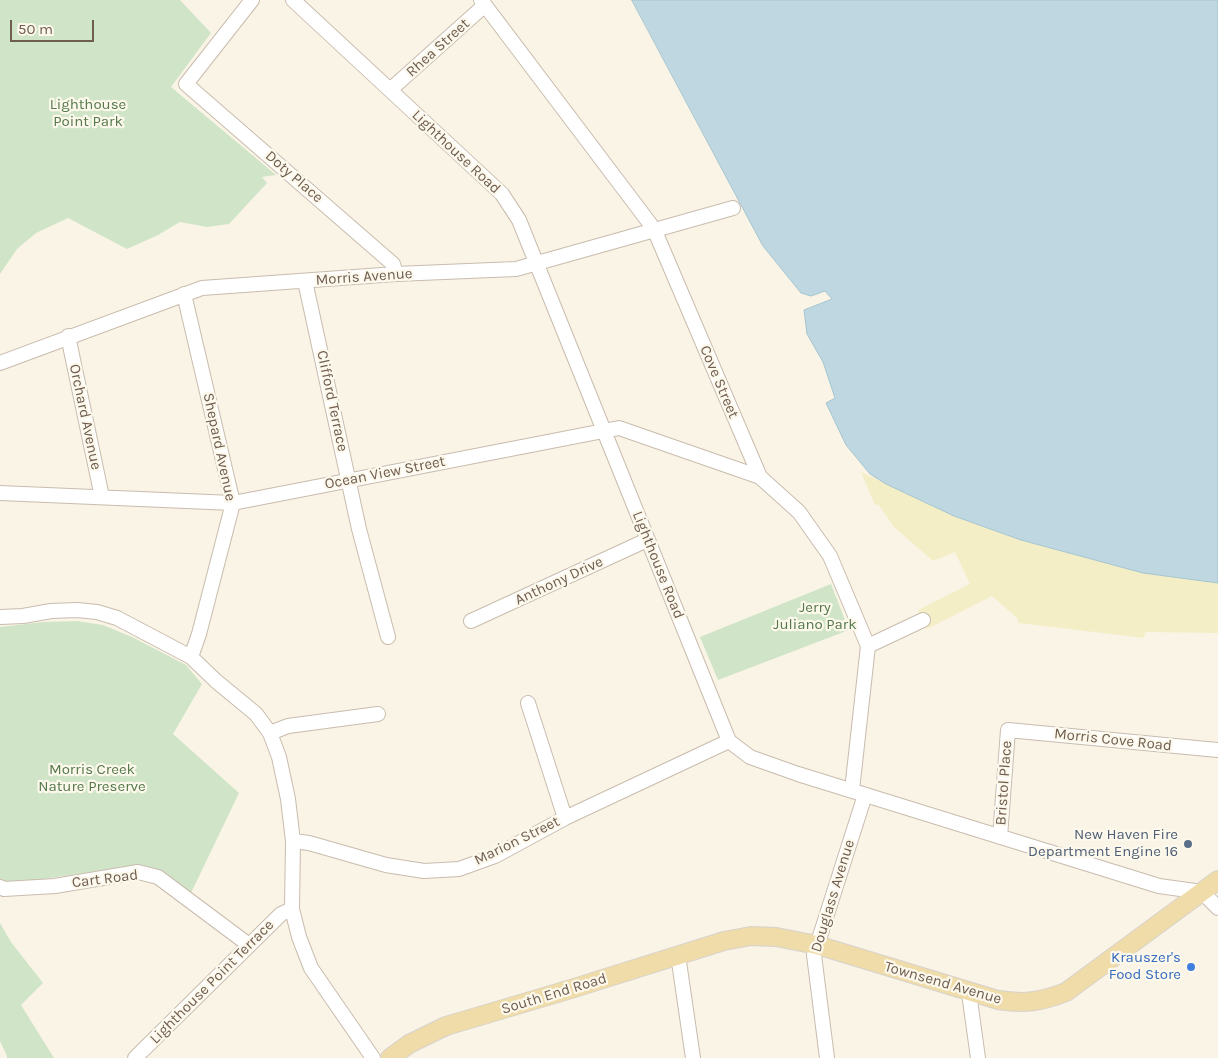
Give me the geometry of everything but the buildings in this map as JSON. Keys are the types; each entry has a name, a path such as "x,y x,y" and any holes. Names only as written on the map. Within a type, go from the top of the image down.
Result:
{"main road":[{"name":"Townsend Avenue","path":"724,941 751,936 776,937 818,945 969,993 998,1000 1025,1003 1044,1000 1066,992 1218,880"},
{"name":"South End Road","path":"390,1058 409,1044 446,1026 724,941"}],"street":[{"name":"Doty Place","path":"252,0 186,84 393,264 396,274"},
{"name":"Lighthouse Road","path":"293,0 502,194 519,220 729,741"},
{"name":"Rhea Street","path":"390,90 483,3"},
{"name":"Cove Street","path":"483,3 654,229 760,477 799,512 830,556 868,646 858,792"},
{"name":"Morris Avenue","path":"0,363 68,336 202,288 396,274 516,269 733,208"},
{"name":"Clifford Terrace","path":"305,281 359,529 388,637"},
{"name":"Shepard Avenue","path":"184,294 233,503 199,634 191,657"},
{"name":"Orchard Avenue","path":"68,336 102,497"},
{"name":"Ocean View Street","path":"0,492 233,503 619,428 760,477"},
{"name":"Anthony Drive","path":"471,621 647,540"},
{"path":"0,617 77,610 97,612 117,618 191,657 216,681 256,714 270,733 279,757 288,799 293,841 292,909 299,937 311,968 373,1058"},
{"path":"868,646 922,620"},
{"path":"528,703 565,818"},
{"path":"270,733 288,726 378,714"},
{"name":"Morris Cove Road","path":"1008,730 1218,750"},
{"name":"Bristol Place","path":"1000,837 1008,730"},
{"path":"729,741 750,757 858,792 1159,886 1202,892 1218,908"},
{"name":"Marion Street","path":"293,841 309,843 386,865 415,870 458,869 495,856 565,818 729,741"},
{"name":"Douglass Avenue","path":"827,1058 814,955 858,792"},
{"name":"Cart Road","path":"0,887 4,889 55,886 138,872 158,877 249,945"},
{"name":"Lighthouse Point Terrace","path":"135,1058 281,914 292,909"},
{"path":"678,955 692,1058"},
{"path":"969,993 978,1058"}],"green space":[{"name":"Lighthouse Point Park","path":"0,0 180,0 211,33 171,87 276,175 262,177 267,183 229,224 207,227 180,222 158,235 127,249 68,218 36,233 17,249 0,274"},
{"name":"Jerry Juliano Park","path":"831,584 849,630 718,680 700,637"},
{"name":"Morris Creek Nature Preserve","path":"77,621 103,625 132,637 186,665 202,684 173,734 239,793 191,893 161,871 138,865 30,881 6,881 0,879 0,627 43,622"},
{"path":"0,923 11,942 43,983 21,1005 54,1058 7,1058 0,1041"}],"sand":[{"path":"861,472 954,516 1021,540 1143,573 1218,583 1218,633 1145,632 1144,638 1019,623 1017,618 992,596 927,629 918,610 970,584 955,552 933,561 894,527 878,504 875,505"}],"water":[{"path":"632,0 1218,0 1218,583 1143,573 1021,540 954,516 886,484 870,474 846,445 826,403 835,398 823,362 807,334 804,310 832,299 825,291 811,296 801,293 763,246"}],"place":[{"name":"New Haven Fire Department Engine 16","path":"1188,844"},
{"name":"Krauszer's Food Store","path":"1191,967"}]}
